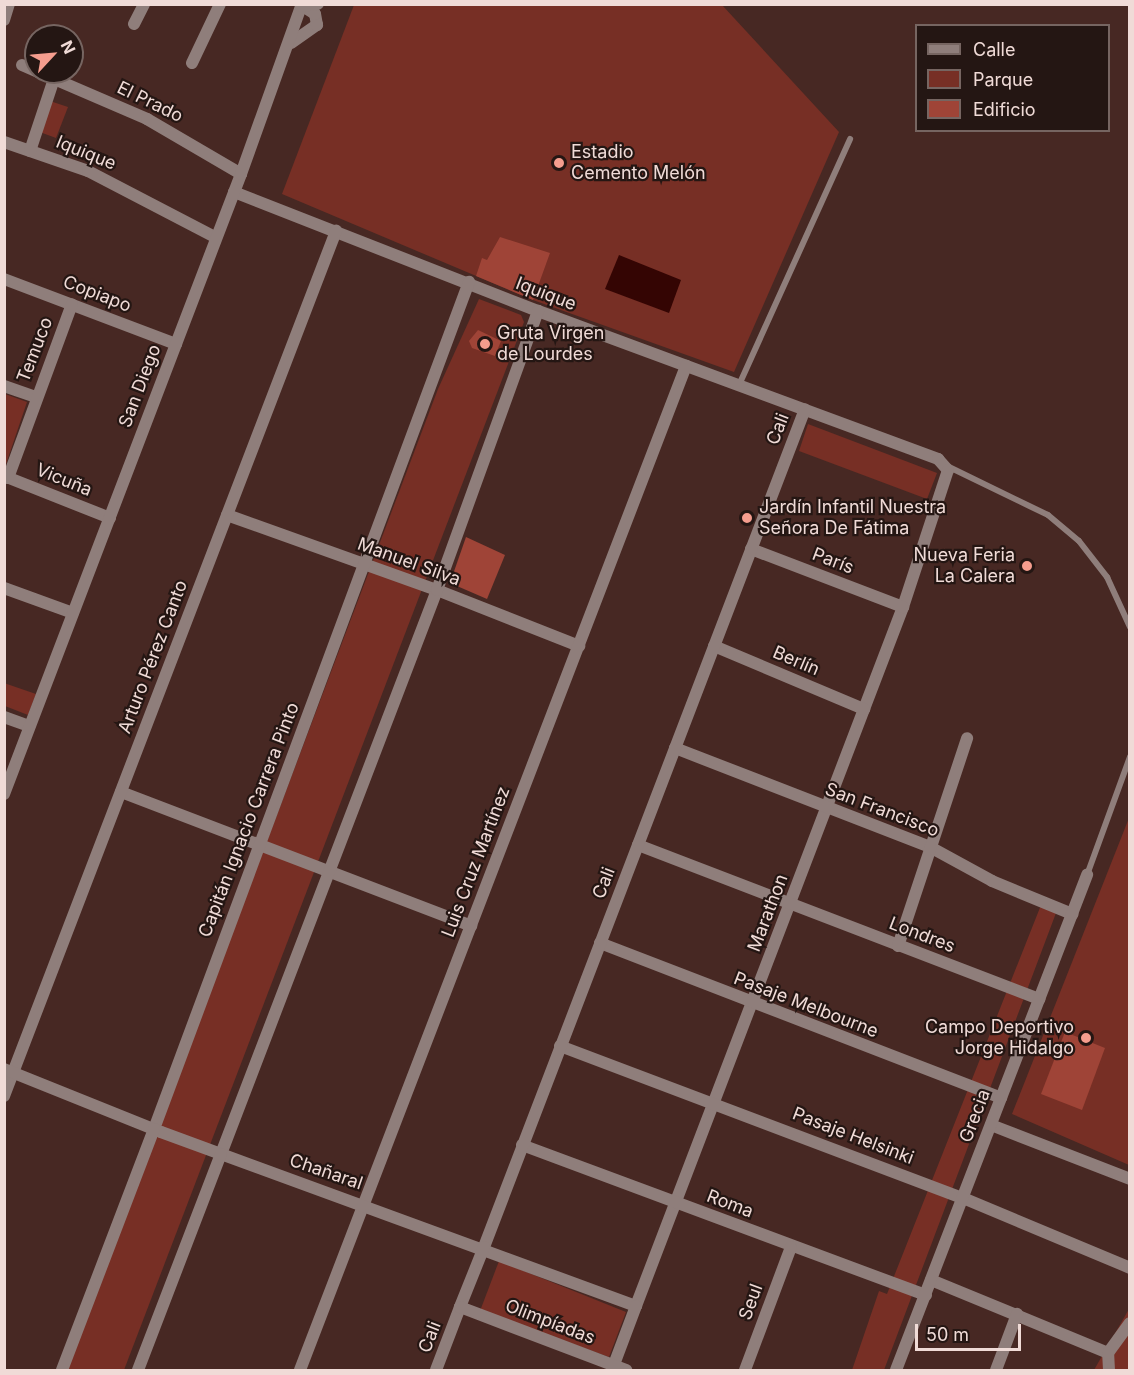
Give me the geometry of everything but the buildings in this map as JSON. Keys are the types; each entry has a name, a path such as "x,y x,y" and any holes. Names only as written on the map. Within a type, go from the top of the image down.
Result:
{"street":[{"path":"4,20 9,4"},
{"path":"134,24 144,4"},
{"path":"192,63 220,4"},
{"path":"301,5 318,4"},
{"path":"291,43 317,25 315,14 301,5"},
{"name":"San Diego","path":"4,794 291,43 301,5"},
{"path":"30,151 52,84"},
{"name":"El Prado","path":"66,84 147,119 241,174"},
{"name":"Iquique","path":"4,142 136,193 215,237"},
{"name":"Iquique","path":"234,192 469,282 538,311 938,459 946,466"},
{"name":"Arturo Pérez Canto","path":"4,1096 9,1070 121,792 336,231"},
{"name":"Copiapo","path":"4,279 176,344"},
{"name":"Capitán Ignacio Carrera Pinto","path":"62,1371 469,282"},
{"name":"Temuco","path":"6,477 72,304"},
{"path":"138,1371 437,590 538,311"},
{"name":"Luis Cruz Martínez","path":"300,1371 686,366"},
{"path":"4,386 36,398"},
{"name":"Cali","path":"436,1371 805,409"},
{"name":"Marathon","path":"613,1368 792,904 903,607 947,476 946,466"},
{"name":"Vicuña","path":"6,477 110,518"},
{"name":"Manuel Silva","path":"227,515 364,566 437,590 579,646"},
{"name":"París","path":"751,549 903,607"},
{"path":"4,588 73,613"},
{"name":"Berlín","path":"714,646 864,709"},
{"path":"4,717 29,726"},
{"path":"898,945 967,738"},
{"name":"San Francisco","path":"675,748 826,809 930,847 992,880 1072,914"},
{"path":"121,792 471,926"},
{"name":"Londres","path":"638,844 1039,999"},
{"name":"Grecia","path":"896,1371 1087,875"},
{"name":"Pasaje Melbourne","path":"600,943 752,1005 1001,1098"},
{"name":"Pasaje Helsinki","path":"561,1046 963,1198 1130,1268"},
{"name":"Chañaral","path":"9,1070 154,1129 484,1247 636,1306"},
{"path":"991,1125 1130,1179"},
{"name":"Roma","path":"522,1145 791,1247 926,1294"},
{"name":"Seul","path":"745,1371 791,1247"},
{"path":"931,1280 1108,1353"},
{"name":"Olimpíadas","path":"460,1307 613,1368 626,1371"},
{"path":"996,1371 1017,1314"},
{"path":"1109,1371 1108,1353 1130,1323"}],"lane":[{"path":"738,385 850,139"},
{"path":"946,466 1048,515 1079,541 1107,577 1130,627"},
{"path":"1087,875 1130,757"}],"green space":[{"name":"Estadio Cemento Melón","path":"354,5 722,5 839,132 734,372 533,300 282,194"},
{"path":"47,100 68,107 56,138 37,131"},
{"path":"479,299 521,315 524,322 124,1370 67,1370 438,389"},
{"path":"4,394 27,402 5,467"},
{"path":"808,424 937,473 927,499 799,451"},
{"path":"4,683 36,694 28,715 5,706"},
{"name":"Campo Deportivo Jorge Hidalgo","path":"1129,818 1129,1165 1012,1114"},
{"path":"1041,905 1056,913 884,1370 852,1370 879,1291 887,1294"},
{"path":"499,1261 626,1312 609,1357 480,1311"},
{"path":"1129,1309 1129,1370 1094,1370"}],"shaded area":[{"path":"619,255 681,280 669,313 605,289"}],"place":[{"name":"Estadio Cemento Melón","path":"559,163"},
{"name":"Gruta Virgen de Lourdes","path":"485,344"},
{"name":"Jardín Infantil Nuestra Señora De Fátima","path":"747,518"},
{"name":"Nueva Feria La Calera","path":"1027,566"},
{"name":"Campo Deportivo Jorge Hidalgo","path":"1086,1038"}]}
